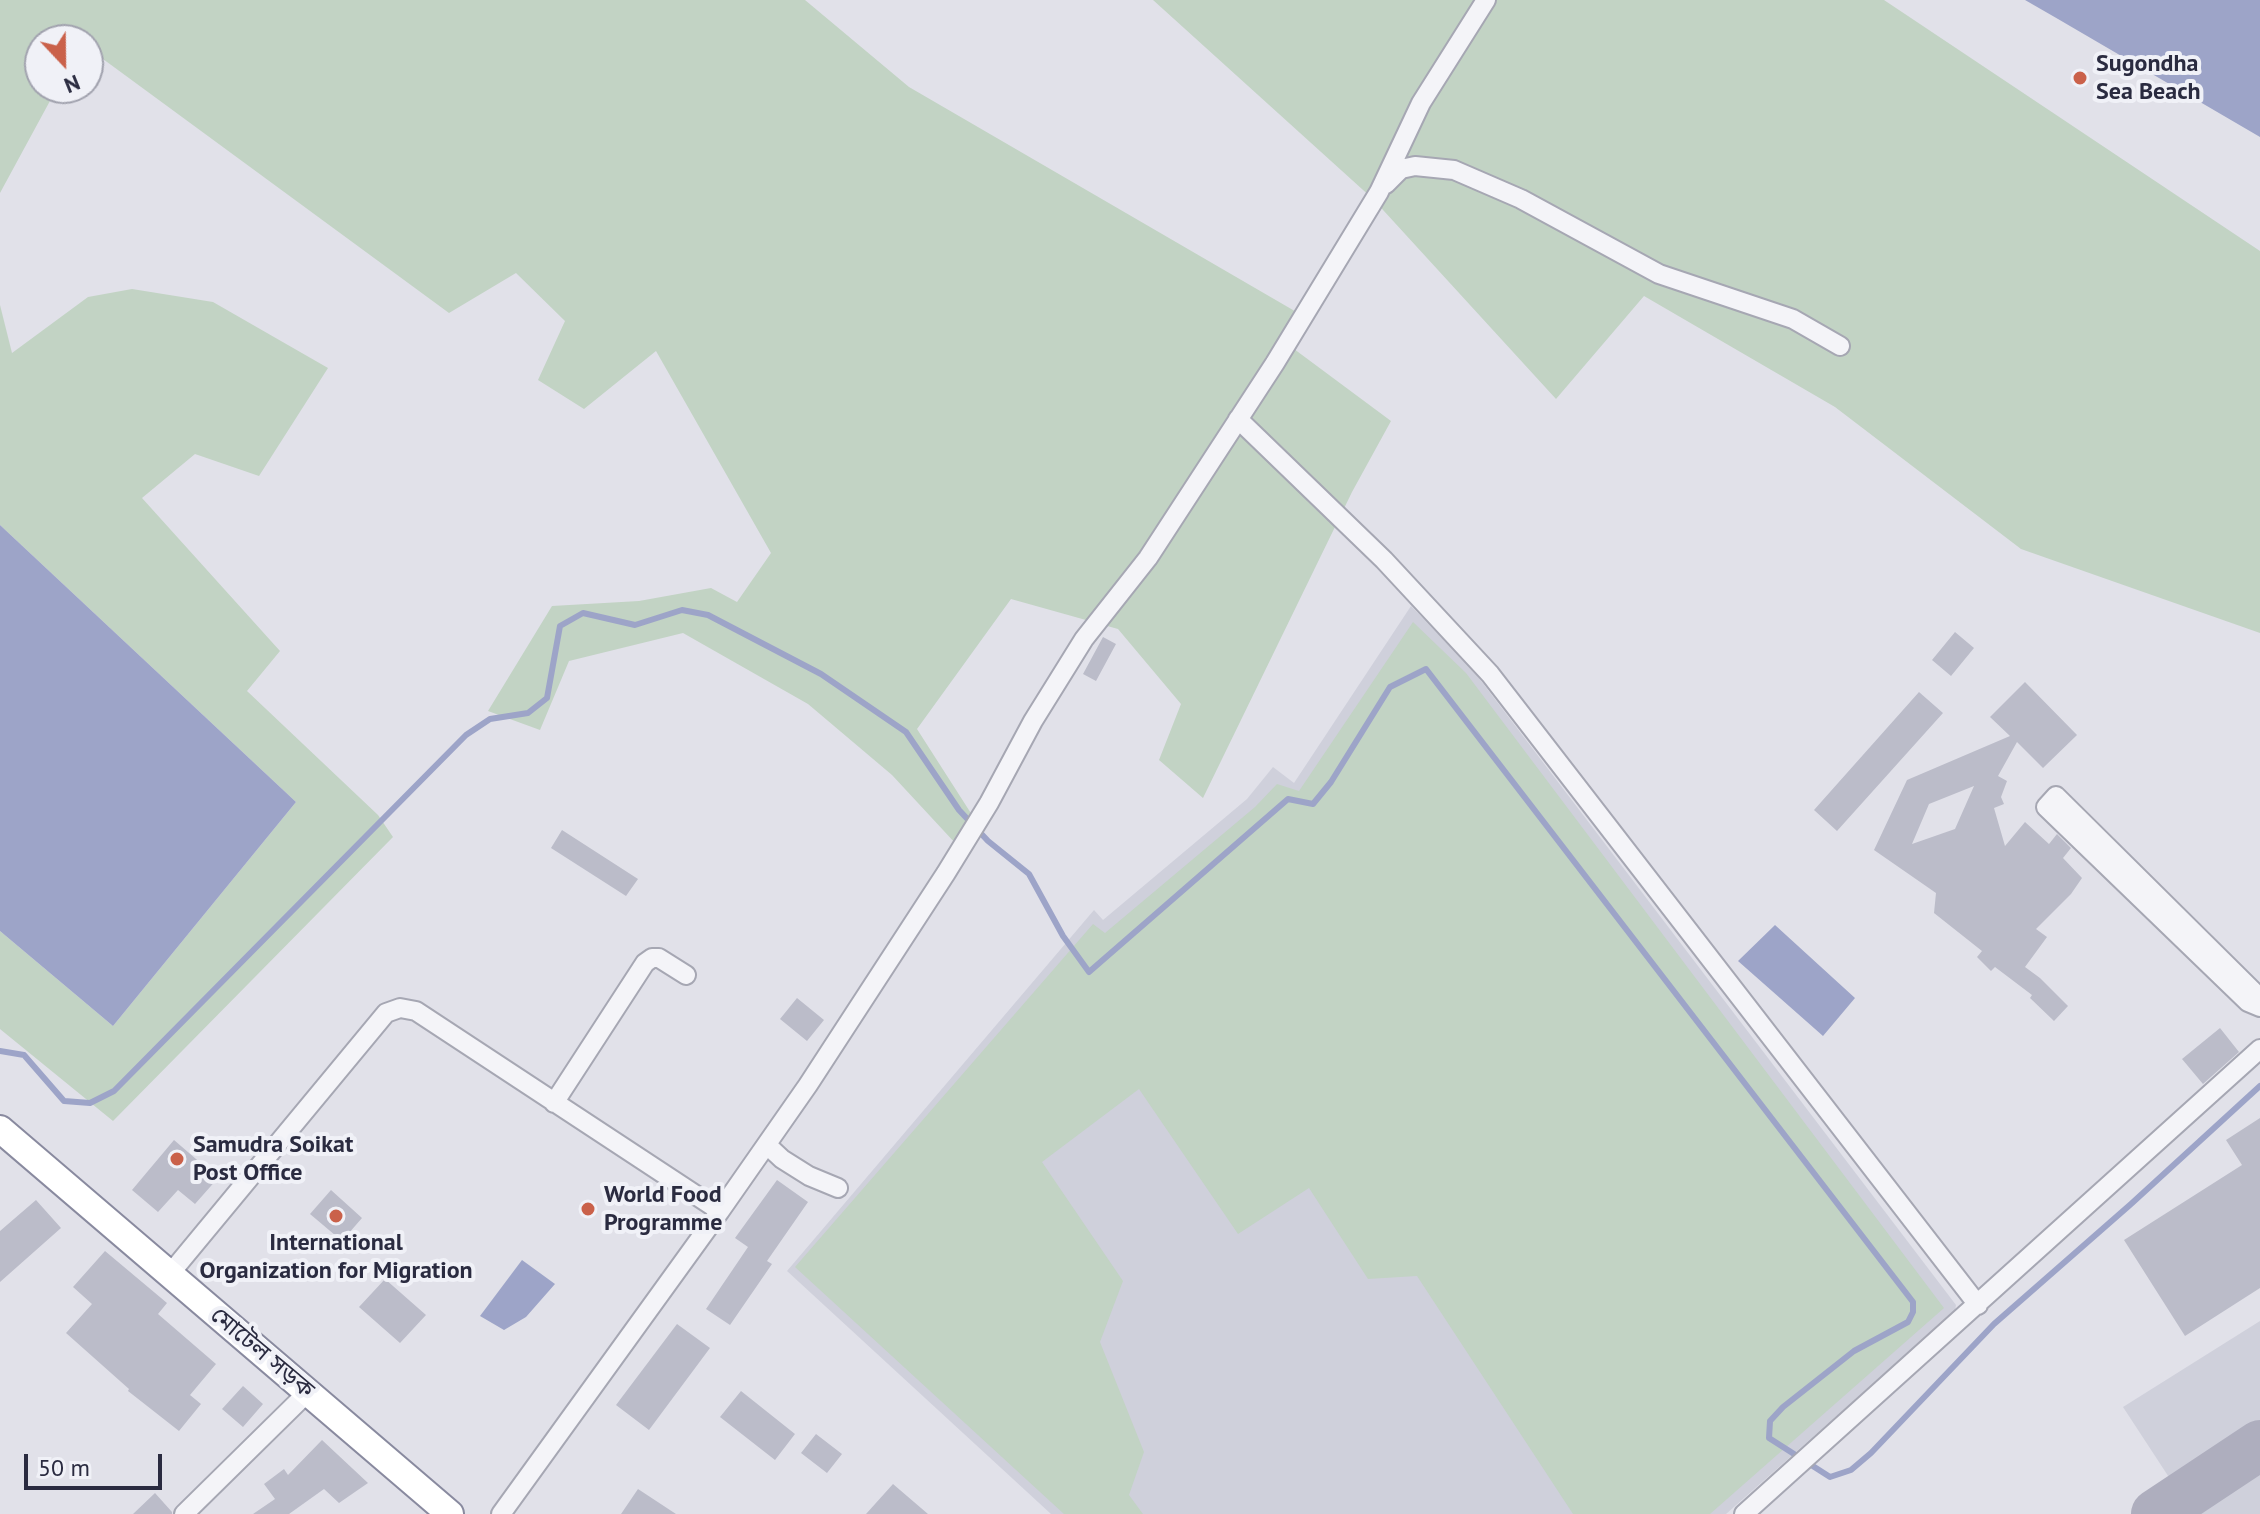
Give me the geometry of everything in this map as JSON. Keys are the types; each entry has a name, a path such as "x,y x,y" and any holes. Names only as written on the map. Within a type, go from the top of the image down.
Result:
{"highway":[{"name":"মোটেল সড়ক","path":"0,1129 450,1514"}],"street":[{"path":"501,1514 767,1145 946,873 1084,639 1148,558 1379,192 1421,103 1486,0"},
{"path":"1379,192 1401,169 1415,166 1454,170 1521,199 1659,274 1793,319 1840,346"},
{"path":"1238,419 1384,560 1490,674 1978,1305"},
{"path":"2056,796 2256,994 2260,1005 2248,1002 2046,807 2056,796"},
{"path":"554,1103 645,963 659,958 686,975"},
{"path":"169,1275 386,1013 400,1008 416,1011 720,1211"},
{"path":"1744,1514 2260,1049"},
{"path":"767,1145 809,1176 838,1188"},
{"path":"184,1514 308,1392"}],"shaded area":[{"path":"1411,606 1472,669 1956,1305 1955,1311 1726,1514 1051,1514 787,1271 1094,910 1103,920 1247,799 1273,767 1294,783"},
{"path":"2260,1321 2260,1514 2193,1514 2123,1407"}],"green space":[{"path":"0,0 805,0 909,87 1305,317 1290,346 1391,421 1352,492 1203,798 1159,760 1181,704 1118,629 1011,599 917,729 974,818 956,844 892,775 808,704 683,633 569,661 540,730 488,711 552,606 639,601 711,588 737,602 771,553 656,351 584,409 538,380 565,321 516,273 449,313 104,60 104,24 24,24 24,104 48,104 0,193"},
{"path":"1153,0 1884,0 2260,251 2260,633 2021,549 1835,407 1644,296 1556,399 1373,199"},
{"path":"132,289 213,302 328,368 259,476 195,454 142,498 280,651 247,691 378,815 393,837 113,1121 0,1029 0,931 113,1026 296,802 0,525 0,305 12,353 88,297"},
{"path":"1413,622 1466,673 1944,1308 1710,1514 1573,1514 1417,1276 1368,1279 1309,1188 1238,1234 1139,1089 1042,1162 1123,1281 1100,1342 1144,1452 1129,1495 1143,1514 1064,1514 795,1267 1093,924 1105,933 1255,807 1277,784 1299,791"}],"water":[{"path":"2025,0 2260,0 2260,137 2058,19"},
{"path":"0,525 296,802 113,1026 0,931"},
{"path":"1775,925 1855,998 1823,1036 1738,961"},
{"path":"522,1260 555,1284 526,1317 504,1330 480,1316"}],"building":[{"path":"1955,632 1974,648 1951,676 1932,660"},
{"path":"1103,637 1116,644 1096,681 1083,674"},
{"path":"2025,682 2077,735 2043,768 2017,742 1998,776 2007,781 2001,797 2004,804 1994,808 2005,846 2025,822 2049,844 2057,834 2071,848 2063,858 2082,878 2071,894 2036,929 2047,937 2025,967 2068,1006 2054,1021 2030,998 2032,995 1995,967 1991,971 1977,957 1982,951 1934,913 1936,893 1874,850 1907,780 2010,736 1990,717","holes":["1974,786 1955,829 1912,844 1929,804"]},
{"path":"1919,692 1943,713 1837,831 1814,810"},
{"path":"562,830 638,879 626,896 551,848"},
{"path":"797,998 824,1020 807,1041 780,1019"},
{"path":"2220,1028 2239,1052 2203,1084 2182,1059"},
{"path":"2260,1118 2260,1288 2185,1336 2124,1240 2242,1165 2226,1140"},
{"name":"Samudra Soikat Post Office","path":"174,1140 218,1178 195,1204 178,1190 158,1212 132,1190"},
{"path":"777,1180 808,1202 767,1261 772,1264 730,1325 706,1309 748,1247 735,1238"},
{"name":"International Organization for Migration","path":"331,1190 362,1218 342,1241 310,1214"},
{"path":"36,1200 61,1228 0,1282 0,1231"},
{"path":"105,1251 167,1303 158,1314 216,1364 190,1395 201,1404 179,1431 128,1391 66,1333 92,1304 73,1287"},
{"path":"385,1279 426,1315 400,1343 359,1307"},
{"path":"677,1324 710,1348 649,1430 616,1405"},
{"path":"243,1386 263,1404 243,1427 222,1409"},
{"path":"741,1391 795,1434 775,1460 720,1417"},
{"path":"816,1434 842,1454 827,1473 801,1453"},
{"path":"322,1440 368,1483 339,1503 324,1489 289,1514 253,1514 275,1499 264,1484 284,1469 288,1475"},
{"path":"893,1484 928,1514 866,1514"},
{"path":"638,1489 676,1514 621,1514"},
{"path":"155,1493 172,1514 133,1514"}],"waterway":[{"path":"0,1051 24,1055 64,1101 90,1103 114,1091 466,735 490,719 528,713 547,698 560,626 583,613 635,625 682,610 708,615 821,674 906,732 959,810 988,841 1029,874 1063,936 1089,972 1288,799 1313,804 1331,782 1390,687 1426,669 1913,1302 1913,1312 1908,1322 1854,1351 1783,1407 1770,1421 1769,1438 1830,1477 1851,1470 1871,1453 1994,1324 2260,1086"}],"taxiway":[{"path":"2156,1514 2260,1445"}],"place":[{"name":"Sugondha Sea Beach","path":"2080,78"},
{"name":"Samudra Soikat Post Office","path":"177,1159"},
{"name":"World Food Programme","path":"588,1209"},
{"name":"International Organization for Migration","path":"336,1216"}]}
